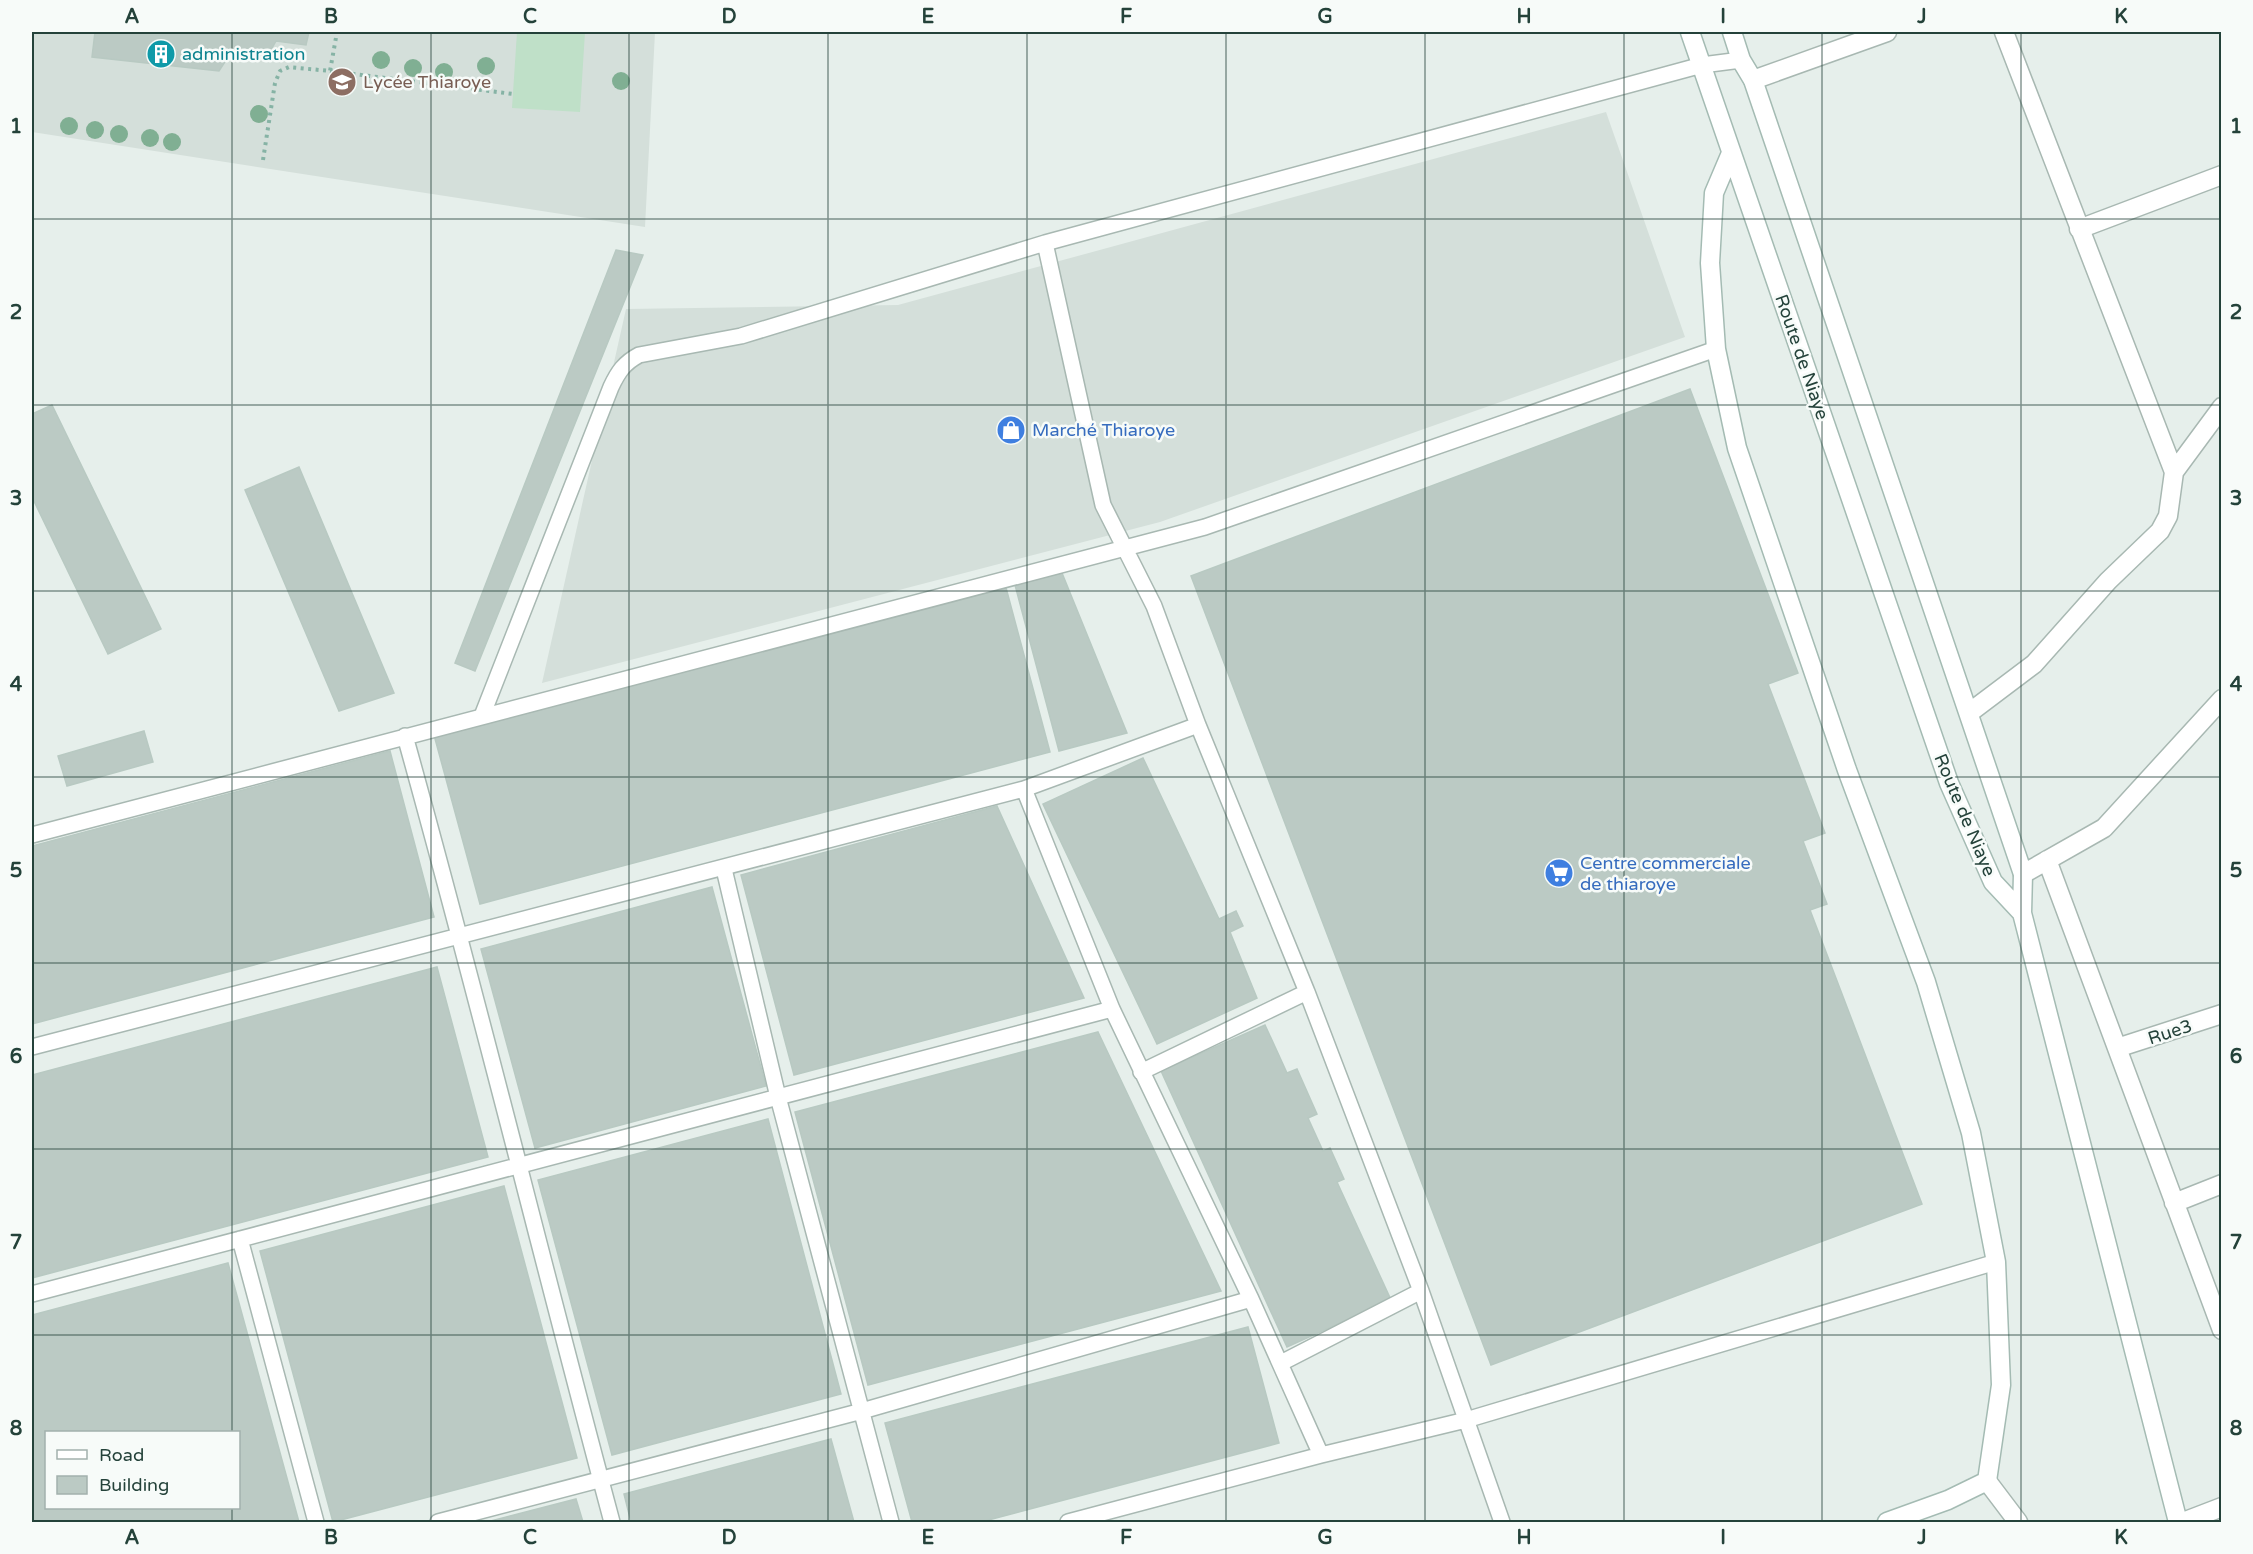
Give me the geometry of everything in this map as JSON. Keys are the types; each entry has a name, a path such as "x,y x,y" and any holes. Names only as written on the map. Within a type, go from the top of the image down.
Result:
{"street":[{"name":"Route de Niaye","path":"1690,32 1949,783 1993,882 2022,913"},
{"name":"Route de Niaye","path":"1732,32 1742,60 1753,80 2023,874 2022,913"},
{"path":"1753,80 1887,32"},
{"path":"2004,32 2174,472"},
{"path":"1731,153 1714,192 1710,264 1716,349 1737,448 1847,770 1926,982 1971,1133 1996,1262 2001,1385 1987,1481 2018,1522"},
{"path":"2079,229 2222,175"},
{"path":"1969,713 2034,664 2108,581 2160,531 2168,516 2174,472 2222,407"},
{"path":"2023,874 2104,828 2222,699"},
{"path":"2047,860 2222,1330"},
{"path":"2022,913 2178,1522"},
{"name":"Rue3","path":"2117,1048 2222,1014"},
{"path":"2174,1203 2222,1184"},
{"path":"1887,1522 1948,1500 1987,1481"},
{"path":"2183,1522 2222,1507"}],"lane":[{"path":"482,716 611,387 618,372 627,361 639,355 741,336 1045,243 1702,65 1742,60"},
{"path":"1045,243 1097,485 1108,515 1159,617 1198,725 1307,992 1421,1291 1502,1522"},
{"path":"32,835 1215,524 1716,349"},
{"path":"32,1047 461,938 1024,789 1198,725"},
{"path":"405,736 461,938 517,1166 612,1522"},
{"path":"1024,789 1112,1009 1281,1363 1321,1455"},
{"path":"724,869 778,1097 891,1522"},
{"path":"1141,1071 1307,992"},
{"path":"32,1294 1112,1009"},
{"path":"240,1239 316,1522"},
{"path":"1068,1522 1321,1455 1466,1420 1996,1262"},
{"path":"1281,1363 1421,1291"},
{"path":"438,1522 862,1411 1251,1299"}],"path":[{"path":"330,71 337,32"},
{"path":"263,160 275,83 280,71 289,67 513,94"}],"shaded area":[{"name":"Lycée Thiaroye","path":"32,32 655,32 645,227 32,132"},
{"name":"Marché Thiaroye","path":"1606,112 1685,337 1160,522 542,683 626,309 898,305"}],"green space":[{"path":"517,32 585,32 580,112 512,108"}],"building":[{"name":"administration","path":"95,32 309,32 306,45 276,41 267,57 232,51 219,71 92,57"},
{"path":"616,250 643,255 475,671 455,663"},
{"name":"Centre commerciale de thiaroye","path":"1690,389 1798,673 1768,684 1825,833 1803,841 1827,904 1810,910 1922,1204 1491,1365 1191,576"},
{"path":"52,405 161,629 108,654 32,497 32,414"},
{"path":"299,467 394,693 339,711 245,490"},
{"path":"1062,573 1127,733 1059,751 1015,585"},
{"path":"1005,584 1050,752 480,904 434,735"},
{"path":"144,731 153,762 67,786 58,756"},
{"path":"390,751 434,917 32,1024 32,846"},
{"path":"1143,758 1219,919 1236,911 1243,926 1230,932 1257,998 1157,1044 1043,804"},
{"path":"997,806 1084,998 794,1075 741,875"},
{"path":"712,887 766,1086 535,1148 481,949"},
{"path":"437,967 488,1157 32,1278 32,1075"},
{"path":"1265,1025 1287,1073 1297,1069 1317,1114 1308,1118 1323,1151 1330,1148 1344,1179 1337,1182 1391,1300 1287,1347 1161,1071"},
{"path":"1098,1032 1221,1291 868,1385 795,1112"},
{"path":"768,1119 841,1394 612,1455 538,1180"},
{"path":"504,1186 577,1458 333,1522 260,1251"},
{"path":"228,1263 299,1522 32,1522 32,1315"},
{"path":"1248,1327 1279,1443 981,1522 912,1522 885,1423"},
{"path":"831,1439 854,1522 631,1522 624,1494"},
{"path":"576,1499 583,1522 487,1522"}],"place":[{"name":"administration","path":"161,54"},
{"name":"Lycée Thiaroye","path":"342,82"},
{"name":"Marché Thiaroye","path":"1011,430"},
{"name":"Centre commerciale de thiaroye","path":"1559,873"}]}
